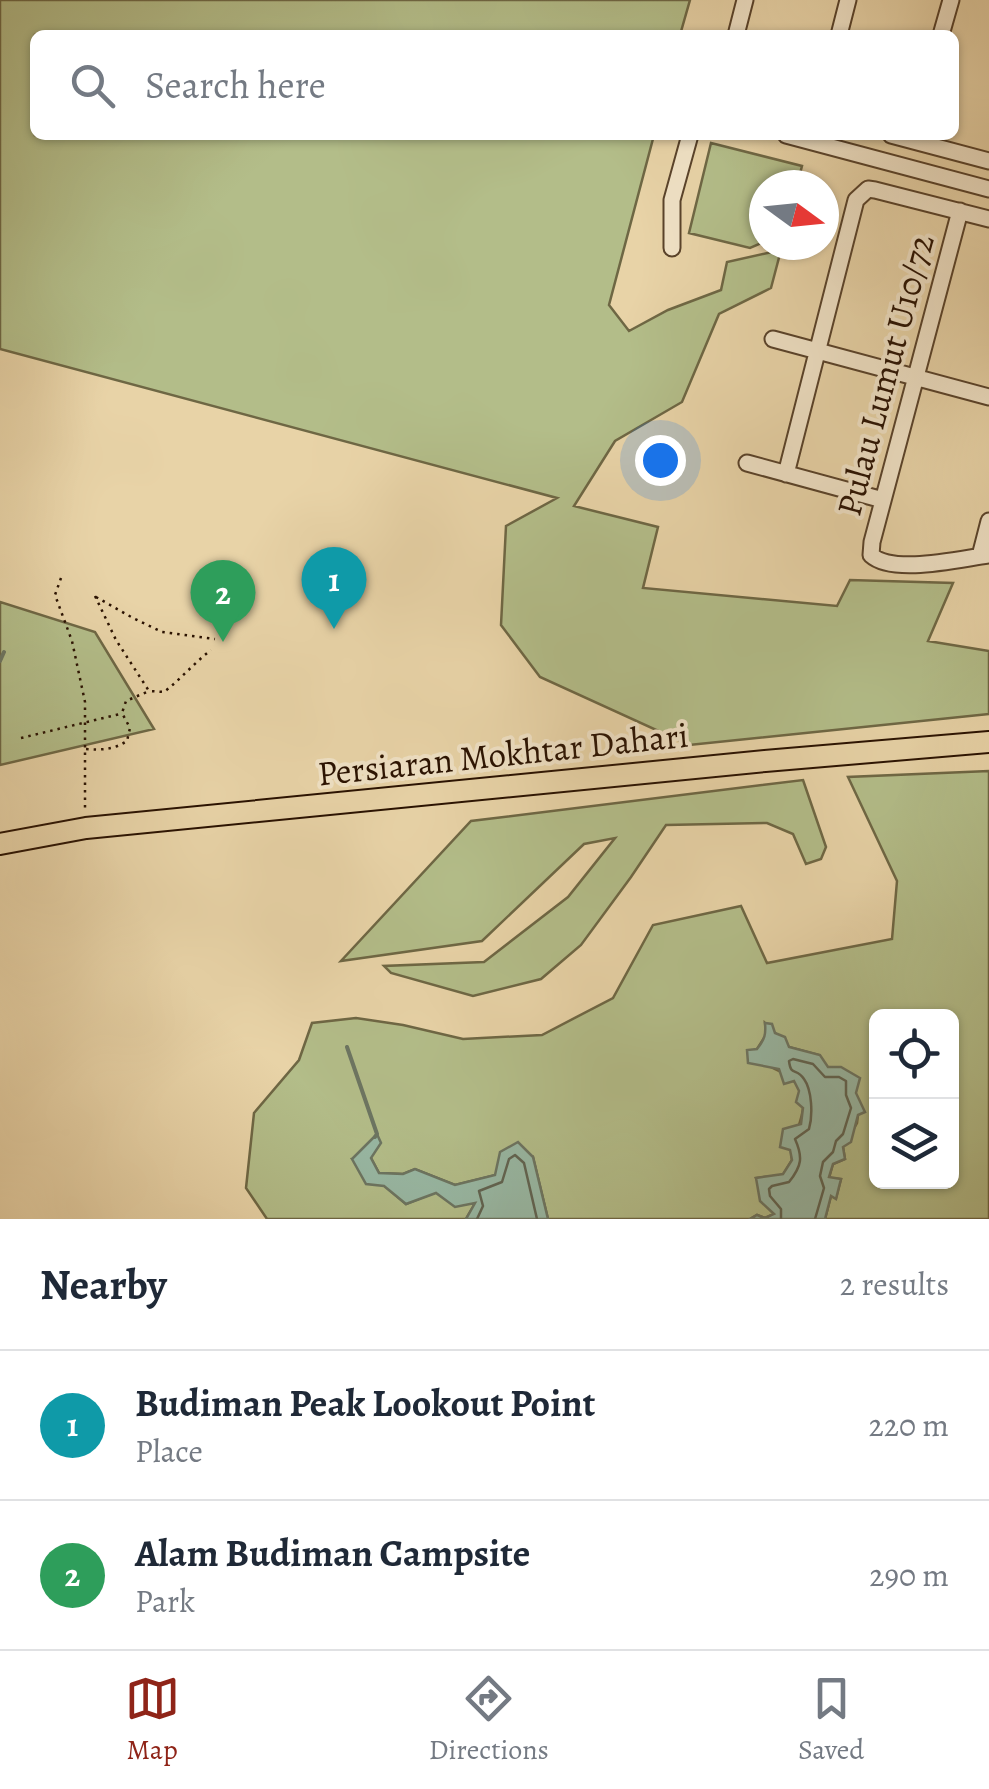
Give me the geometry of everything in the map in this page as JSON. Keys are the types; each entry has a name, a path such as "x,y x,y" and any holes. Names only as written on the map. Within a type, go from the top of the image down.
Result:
{"main road":[{"name":"Persiaran Mokhtar Dahari","path":"0,841 86,828 765,760 989,742"}],"street":[{"path":"737,30 746,0"},
{"path":"839,30 848,0"},
{"path":"942,30 951,0"},
{"path":"672,248 672,200 689,140"},
{"path":"805,140 989,189"},
{"path":"903,166 910,140"},
{"path":"918,140 989,162"},
{"path":"786,474 856,200 868,189 989,219"},
{"name":"Pulau Lumut U10/72","path":"960,212 871,555 881,563 907,566 984,556"},
{"path":"773,339 989,397"},
{"path":"748,464 884,500"},
{"path":"984,556 989,521"}],"path":[{"path":"61,578 55,595 72,641 85,702 86,828"},
{"path":"149,691 116,640 95,596 162,632 215,638"},
{"path":"84,749 116,748 127,741 130,728 122,714 126,701 149,691 164,692 211,650"},
{"path":"21,738 122,714"}],"green space":[{"path":"0,0 690,0 681,30 30,30 30,140 653,140 609,305 629,331 668,310 721,290 727,262 749,257 778,260 771,288 719,314 682,402 615,441 574,506 658,527 643,588 837,606 850,580 953,583 928,641 989,651 989,714 689,745 540,677 501,625 506,526 557,498 0,349"},
{"path":"711,143 802,166 801,170 749,170 749,248 689,233"},
{"path":"0,602 95,632 154,729 0,765"},
{"path":"989,771 989,1219 825,1219 841,1179 829,1178 833,1164 845,1159 843,1147 858,1115 819,1055 789,1047 765,1023 766,1035 757,1049 766,1063 794,1081 801,1091 803,1112 792,1160 783,1175 756,1178 774,1214 765,1218 757,1215 750,1219 548,1219 533,1157 496,1175 455,1185 415,1169 403,1174 379,1173 371,1158 353,1159 406,1204 436,1192 476,1202 466,1219 267,1219 246,1188 254,1113 299,1060 312,1023 356,1018 463,1039 542,1035 613,998 653,925 741,906 767,963 892,939 897,881 848,777"},
{"path":"803,780 826,847 821,859 806,864 793,834 767,823 666,825 581,945 541,979 473,996 391,973 384,966 484,962 568,897 615,838 584,844 482,941 341,961 471,821"}],"water":[{"path":"765,1023 772,1024 775,1033 785,1037 789,1047 820,1055 828,1067 841,1067 860,1078 856,1093 865,1112 858,1115 851,1142 843,1147 845,1159 833,1164 829,1177 841,1179 825,1219 750,1219 774,1214 760,1201 756,1178 783,1174 792,1160 790,1150 780,1147 783,1129 801,1124 803,1108 796,1102 799,1091 794,1081 784,1084 779,1069 748,1063 747,1050 760,1045"},
{"path":"377,1134 381,1143 371,1158 379,1173 403,1174 415,1169 455,1185 495,1175 500,1152 518,1142 533,1157 548,1219 466,1219 475,1203 455,1207 436,1193 406,1204 384,1186 366,1184 352,1159"}],"waterway":[{"path":"0,661 4,652"},
{"path":"347,1047 375,1137"}],"place":[{"name":"Budiman Peak Lookout Point","path":"334,629"},
{"name":"Alam Budiman Campsite","path":"223,642"}]}
